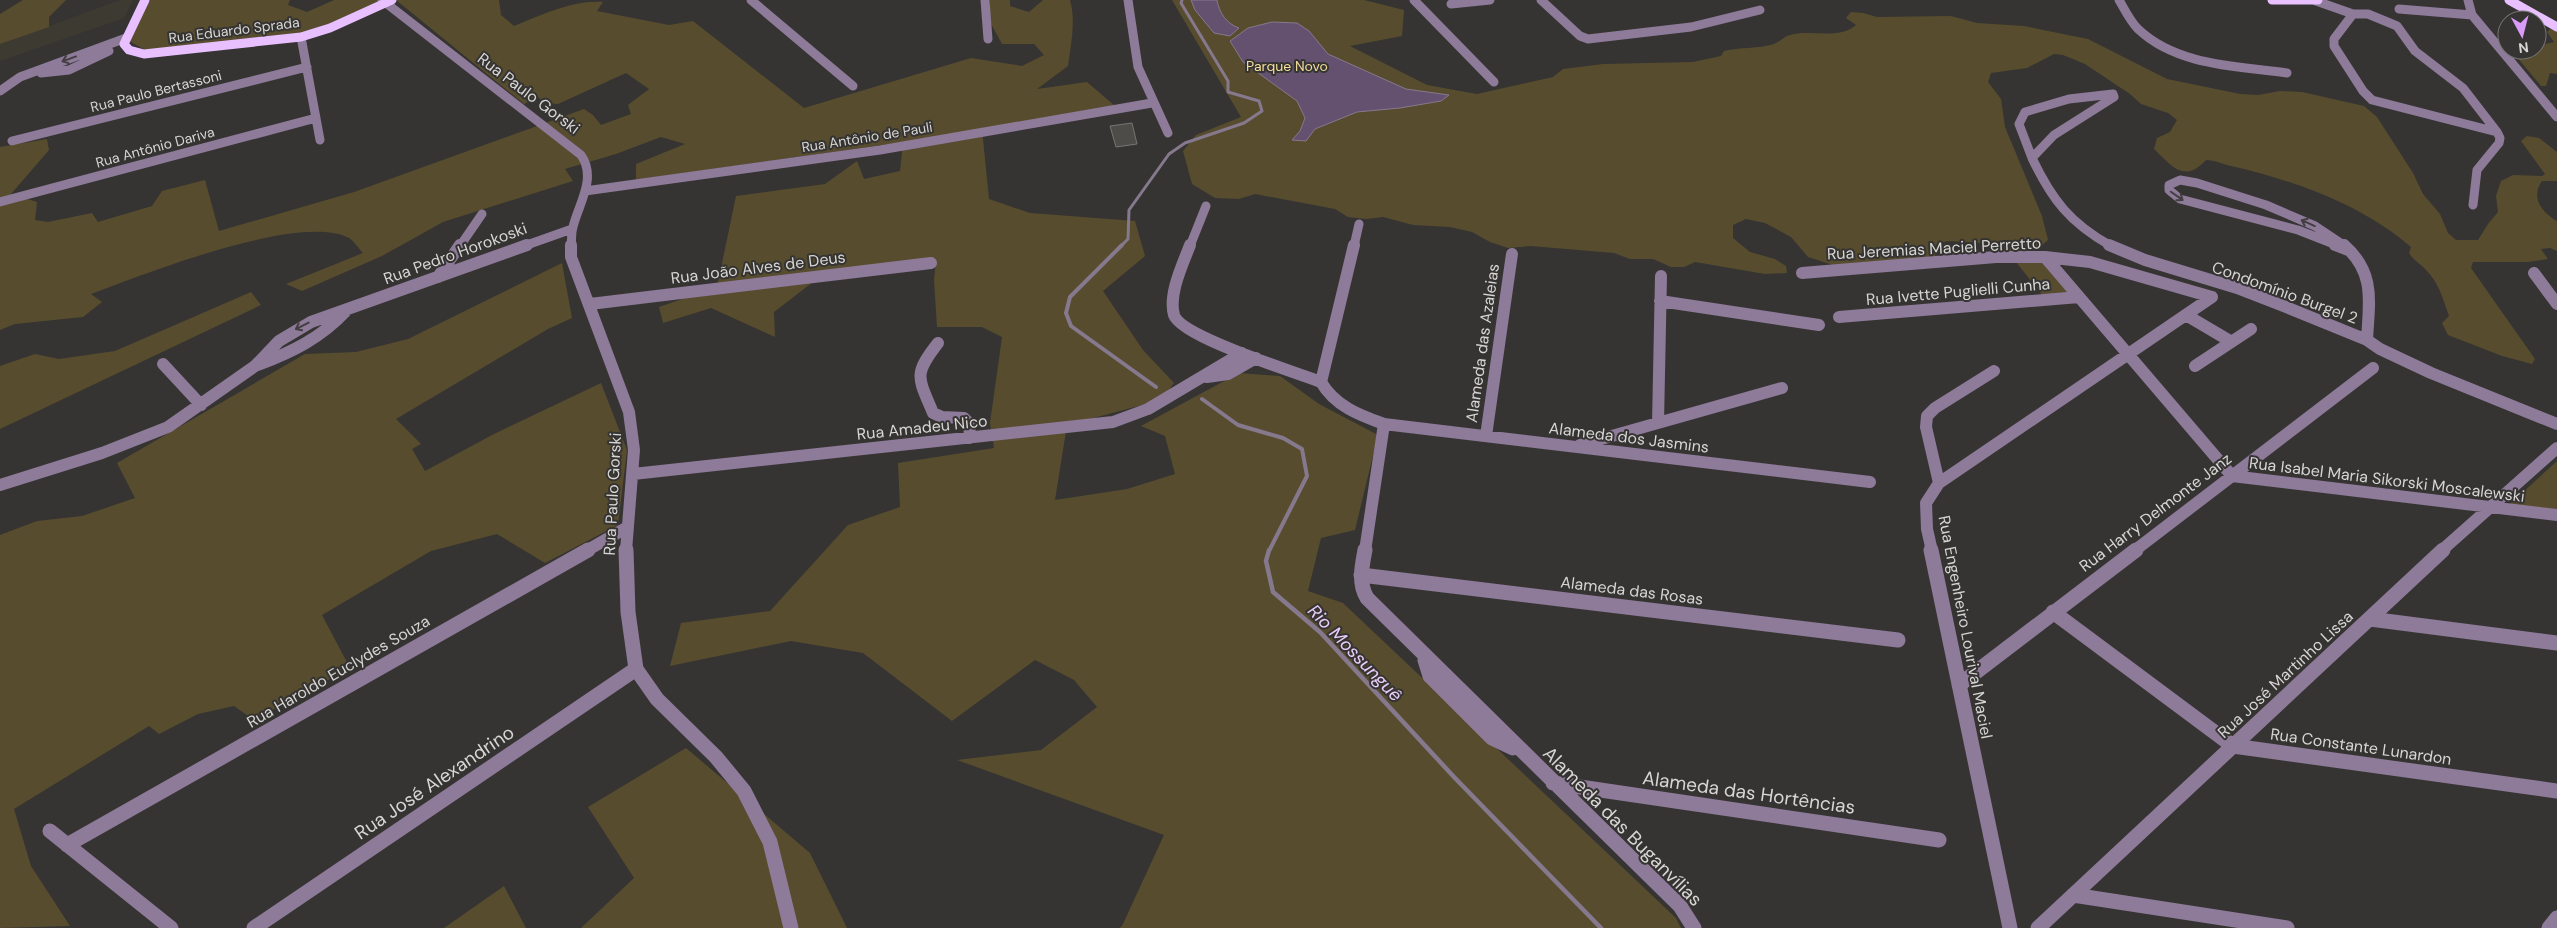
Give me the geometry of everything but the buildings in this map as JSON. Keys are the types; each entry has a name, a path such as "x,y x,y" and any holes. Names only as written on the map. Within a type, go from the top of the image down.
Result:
{"main road":[{"path":"125,41 145,0"},
{"path":"2272,0 2318,0"},
{"path":"2509,0 2557,27"},
{"name":"Rua Eduardo Sprada","path":"125,41 126,47 135,53 154,54 301,37 330,28 386,1"}],"street":[{"path":"751,0 853,86"},
{"path":"985,0 988,40"},
{"path":"1128,0 1138,67 1152,103 1168,133"},
{"path":"1414,0 1494,82"},
{"path":"1451,4 1490,0"},
{"path":"1541,0 1580,36 1588,39 1691,27 1760,10"},
{"path":"2119,0 2137,28 2166,47 2206,60 2287,73"},
{"path":"2318,0 2353,14 2368,14 2396,26 2415,51 2464,88 2497,132 2499,143 2478,170 2473,205"},
{"path":"2468,0 2472,15 2557,117"},
{"name":"Rua Paulo Gorski","path":"386,1 574,148 585,160 589,174 572,229 570,245 572,264 590,304 629,412 634,450 626,528 625,561 628,612 636,669 658,699 716,756 749,799 770,842 791,928"},
{"path":"2399,9 2472,15"},
{"path":"2353,14 2334,39 2334,46 2368,96 2379,103 2497,132"},
{"path":"301,37 320,140"},
{"path":"0,90 12,81 29,74 69,70 125,41"},
{"name":"Rua Paulo Bertassoni","path":"12,141 307,68"},
{"name":"Condomínio Burgel 2","path":"2032,158 2054,135 2114,95 2106,94 2062,101 2025,112 2020,118 2020,130 2043,186 2059,209 2080,227 2108,245 2160,266 2245,291 2367,340 2380,349 2438,377 2539,415 2557,424"},
{"name":"Rua Antônio de Pauli","path":"585,191 880,150 1152,103"},
{"name":"Rua Antônio Dariva","path":"0,202 316,118"},
{"path":"2348,250 2298,230 2180,199 2169,190 2169,185 2174,181 2189,181 2289,215 2329,234 2348,250 2360,264 2368,281 2367,340"},
{"path":"1206,206 1174,292 1172,307 1178,322 1186,329 1242,353 1320,382"},
{"path":"438,276 482,214"},
{"path":"1359,224 1320,382 1324,391 1334,400 1348,409 1384,424"},
{"name":"Rua Pedro Horokoski","path":"0,485 150,436 201,405 255,366 278,341 299,327 572,229"},
{"name":"Alameda das Azaleias","path":"1486,436 1512,254"},
{"name":"Rua Jeremias Maciel Perretto","path":"1802,273 2009,256 2045,257 2090,262 2212,297"},
{"name":"Rua Isabel Maria Sikorski Moscalewski","path":"2045,257 2232,476 2557,515"},
{"name":"Rua João Alves de Deus","path":"590,304 931,262"},
{"path":"2534,272 2557,304"},
{"path":"1658,423 1661,276"},
{"name":"Rua Ivette Puglielli Cunha","path":"1839,317 2079,297"},
{"name":"Rua Engenheiro Lourival Maciel","path":"2010,928 1925,514 1929,495 1939,483 2212,297"},
{"path":"1660,301 1819,325"},
{"name":"Rua Pedro Horokoski","path":"255,366 291,353 316,340 348,309"},
{"path":"2186,315 2230,341"},
{"path":"2195,366 2230,341 2251,329"},
{"path":"938,343 921,365 918,375 934,413 942,417 964,418 968,423 970,438"},
{"name":"Rua Amadeu Nico","path":"632,474 1123,420 1204,377 1242,353"},
{"name":"Rua Amadeu Nico","path":"1204,377 1228,374 1256,358"},
{"path":"163,364 201,405"},
{"name":"Rua Harry Delmonte Janz","path":"1959,684 2373,368"},
{"path":"1939,483 1926,427 1927,416 1935,408 1994,371"},
{"path":"1573,447 1782,388"},
{"name":"Alameda dos Jasmins","path":"1384,424 1870,482"},
{"name":"Alameda das Buganvílias","path":"1384,424 1361,576 1362,590 1367,598 1423,655 1430,676 1492,738 1523,753 1680,906 1694,928"},
{"name":"Rua José Martinho Lissa","path":"2038,928 2488,507 2557,448"},
{"name":"Rua Haroldo Euclydes Souza","path":"67,845 626,528"},
{"name":"Alameda das Rosas","path":"1361,576 1898,640"},
{"name":"Rua Constante Lunardon","path":"2053,612 2233,746 2557,791"},
{"path":"2370,619 2557,643"},
{"name":"Rua José Alexandrino","path":"254,928 636,669"},
{"name":"Alameda das Hortências","path":"1553,783 1939,840"},
{"path":"50,831 172,928"},
{"path":"2073,895 2287,928"},
{"path":"2549,928 2557,918"}],"shaded area":[{"path":"120,0 133,0 124,18 0,61 0,44"},
{"path":"1191,0 1217,0 1224,17 1231,24 1239,28 1230,36 1214,33 1195,10"},
{"path":"1272,22 1297,23 1309,31 1328,54 1406,89 1449,95 1441,101 1400,108 1357,112 1315,129 1306,141 1292,140 1300,131 1305,118 1297,101 1243,62 1230,41 1248,28"}],"green space":[{"path":"23,0 66,0 49,17 49,27 0,44 0,14"},
{"path":"150,0 290,0 288,5 307,12 334,0 382,0 319,29 300,34 149,52 129,41"},
{"path":"396,0 499,0 501,15 514,26 557,9 591,2 603,2 597,11 669,25 693,21 804,108 971,58 1022,66 1044,55 1034,44 1002,44 990,22 990,0 1010,0 1010,6 1029,12 1043,0 1070,0 1073,24 1068,66 1037,89 1087,82 1115,106 982,129 989,199 1030,213 1135,221 1145,256 1103,291 1143,350 1174,383 1161,400 1067,425 1055,500 1127,489 1175,474 1165,436 1141,426 1239,373 1280,376 1319,404 1378,435 1355,530 1321,538 1308,591 1343,603 1676,918 1681,928 1119,928 1122,926 1164,835 957,760 1041,750 1097,707 1074,680 1035,660 952,721 863,653 791,641 670,666 681,623 770,611 848,525 900,507 898,463 994,448 990,423 1002,337 982,327 937,327 934,280 936,260 826,272 774,312 775,337 711,308 663,323 659,307 717,287 736,196 825,184 857,161 864,179 900,171 903,142 636,180 636,164 685,144 661,137 616,154 565,169 573,181 443,222 382,256 302,291 286,284 363,253 349,238 323,232 293,233 257,240 182,261 91,294 102,302 83,317 15,324 0,330 0,147 47,139 49,150 11,194 37,202 35,220 48,222 92,213 98,222 152,206 162,191 205,180 219,231 354,192 584,109 593,115 601,125 631,114 628,105 649,89 626,73 558,104 545,103 538,97 524,104"},
{"name":"Parque Novo","path":"1172,0 1364,0 1404,10 1402,36 1350,46 1427,85 1477,94 1553,77 1563,69 1603,64 1693,62 1721,56 1724,51 1774,44 1787,36 1796,34 1840,32 1849,30 1856,25 1846,18 1851,12 1877,17 1951,16 1977,23 2024,26 2088,39 2167,79 2240,94 2258,95 2280,91 2302,92 2364,106 2377,117 2413,173 2423,194 2440,214 2448,233 2456,240 2478,240 2498,212 2496,196 2501,181 2513,175 2542,176 2545,174 2521,141 2527,136 2539,138 2557,152 2557,181 2542,181 2537,193 2542,209 2557,221 2557,251 2550,248 2541,249 2548,259 2528,262 2473,262 2471,268 2535,359 2532,364 2502,356 2448,335 2442,323 2449,316 2440,292 2434,280 2409,253 2411,247 2392,232 2349,207 2303,187 2212,161 2206,160 2191,171 2178,170 2154,149 2157,138 2170,132 2177,120 2168,113 2141,104 2130,94 2085,64 2063,55 2054,54 2027,68 1991,73 1988,82 2001,99 2005,127 2042,216 2048,240 2036,250 2007,251 1983,243 1947,241 1936,245 1935,256 1898,261 1833,265 1808,257 1791,237 1765,223 1746,219 1733,225 1733,238 1750,252 1775,259 1786,266 1787,273 1765,274 1695,262 1684,267 1671,267 1653,259 1630,259 1614,253 1531,246 1508,248 1490,242 1472,232 1450,227 1413,225 1383,217 1366,219 1348,217 1335,209 1255,194 1239,199 1215,198 1192,184 1183,151 1196,135 1241,117"},
{"path":"2550,29 2557,31 2557,74 2550,73 2546,86 2541,86 2519,60 2547,60 2547,44 2554,42 2547,32"},
{"path":"2016,262 2043,262 2069,294 2043,296"},
{"path":"562,263 572,318 548,329 396,419 421,444 412,449 425,471 494,434 601,383 627,450 618,525 545,563 497,534 431,551 322,615 350,668 254,720 234,706 198,714 159,734 149,726 14,809 31,866 70,926 0,928 0,535 37,521 82,516 135,498 117,463 305,354 356,352 408,339"},
{"path":"251,292 261,305 0,429 0,366 35,354 59,359 115,351"},
{"path":"2557,461 2557,510 2509,505"},
{"path":"686,748 810,853 847,928 581,928 634,878 588,807"},
{"path":"504,886 526,928 444,928"}],"waterway":[{"name":"Rio Mossunguê","path":"1156,387 1071,326 1066,313 1070,297 1128,239 1129,210 1169,154 1185,143 1244,123 1262,111 1259,101 1228,92 1228,81 1181,3 1182,0"},
{"name":"Rio Mossunguê","path":"1202,399 1238,425 1283,438 1302,449 1307,476 1269,551"},
{"name":"Rio Mossunguê","path":"1269,550 1266,561 1273,592 1320,632 1454,777 1601,928"}]}
